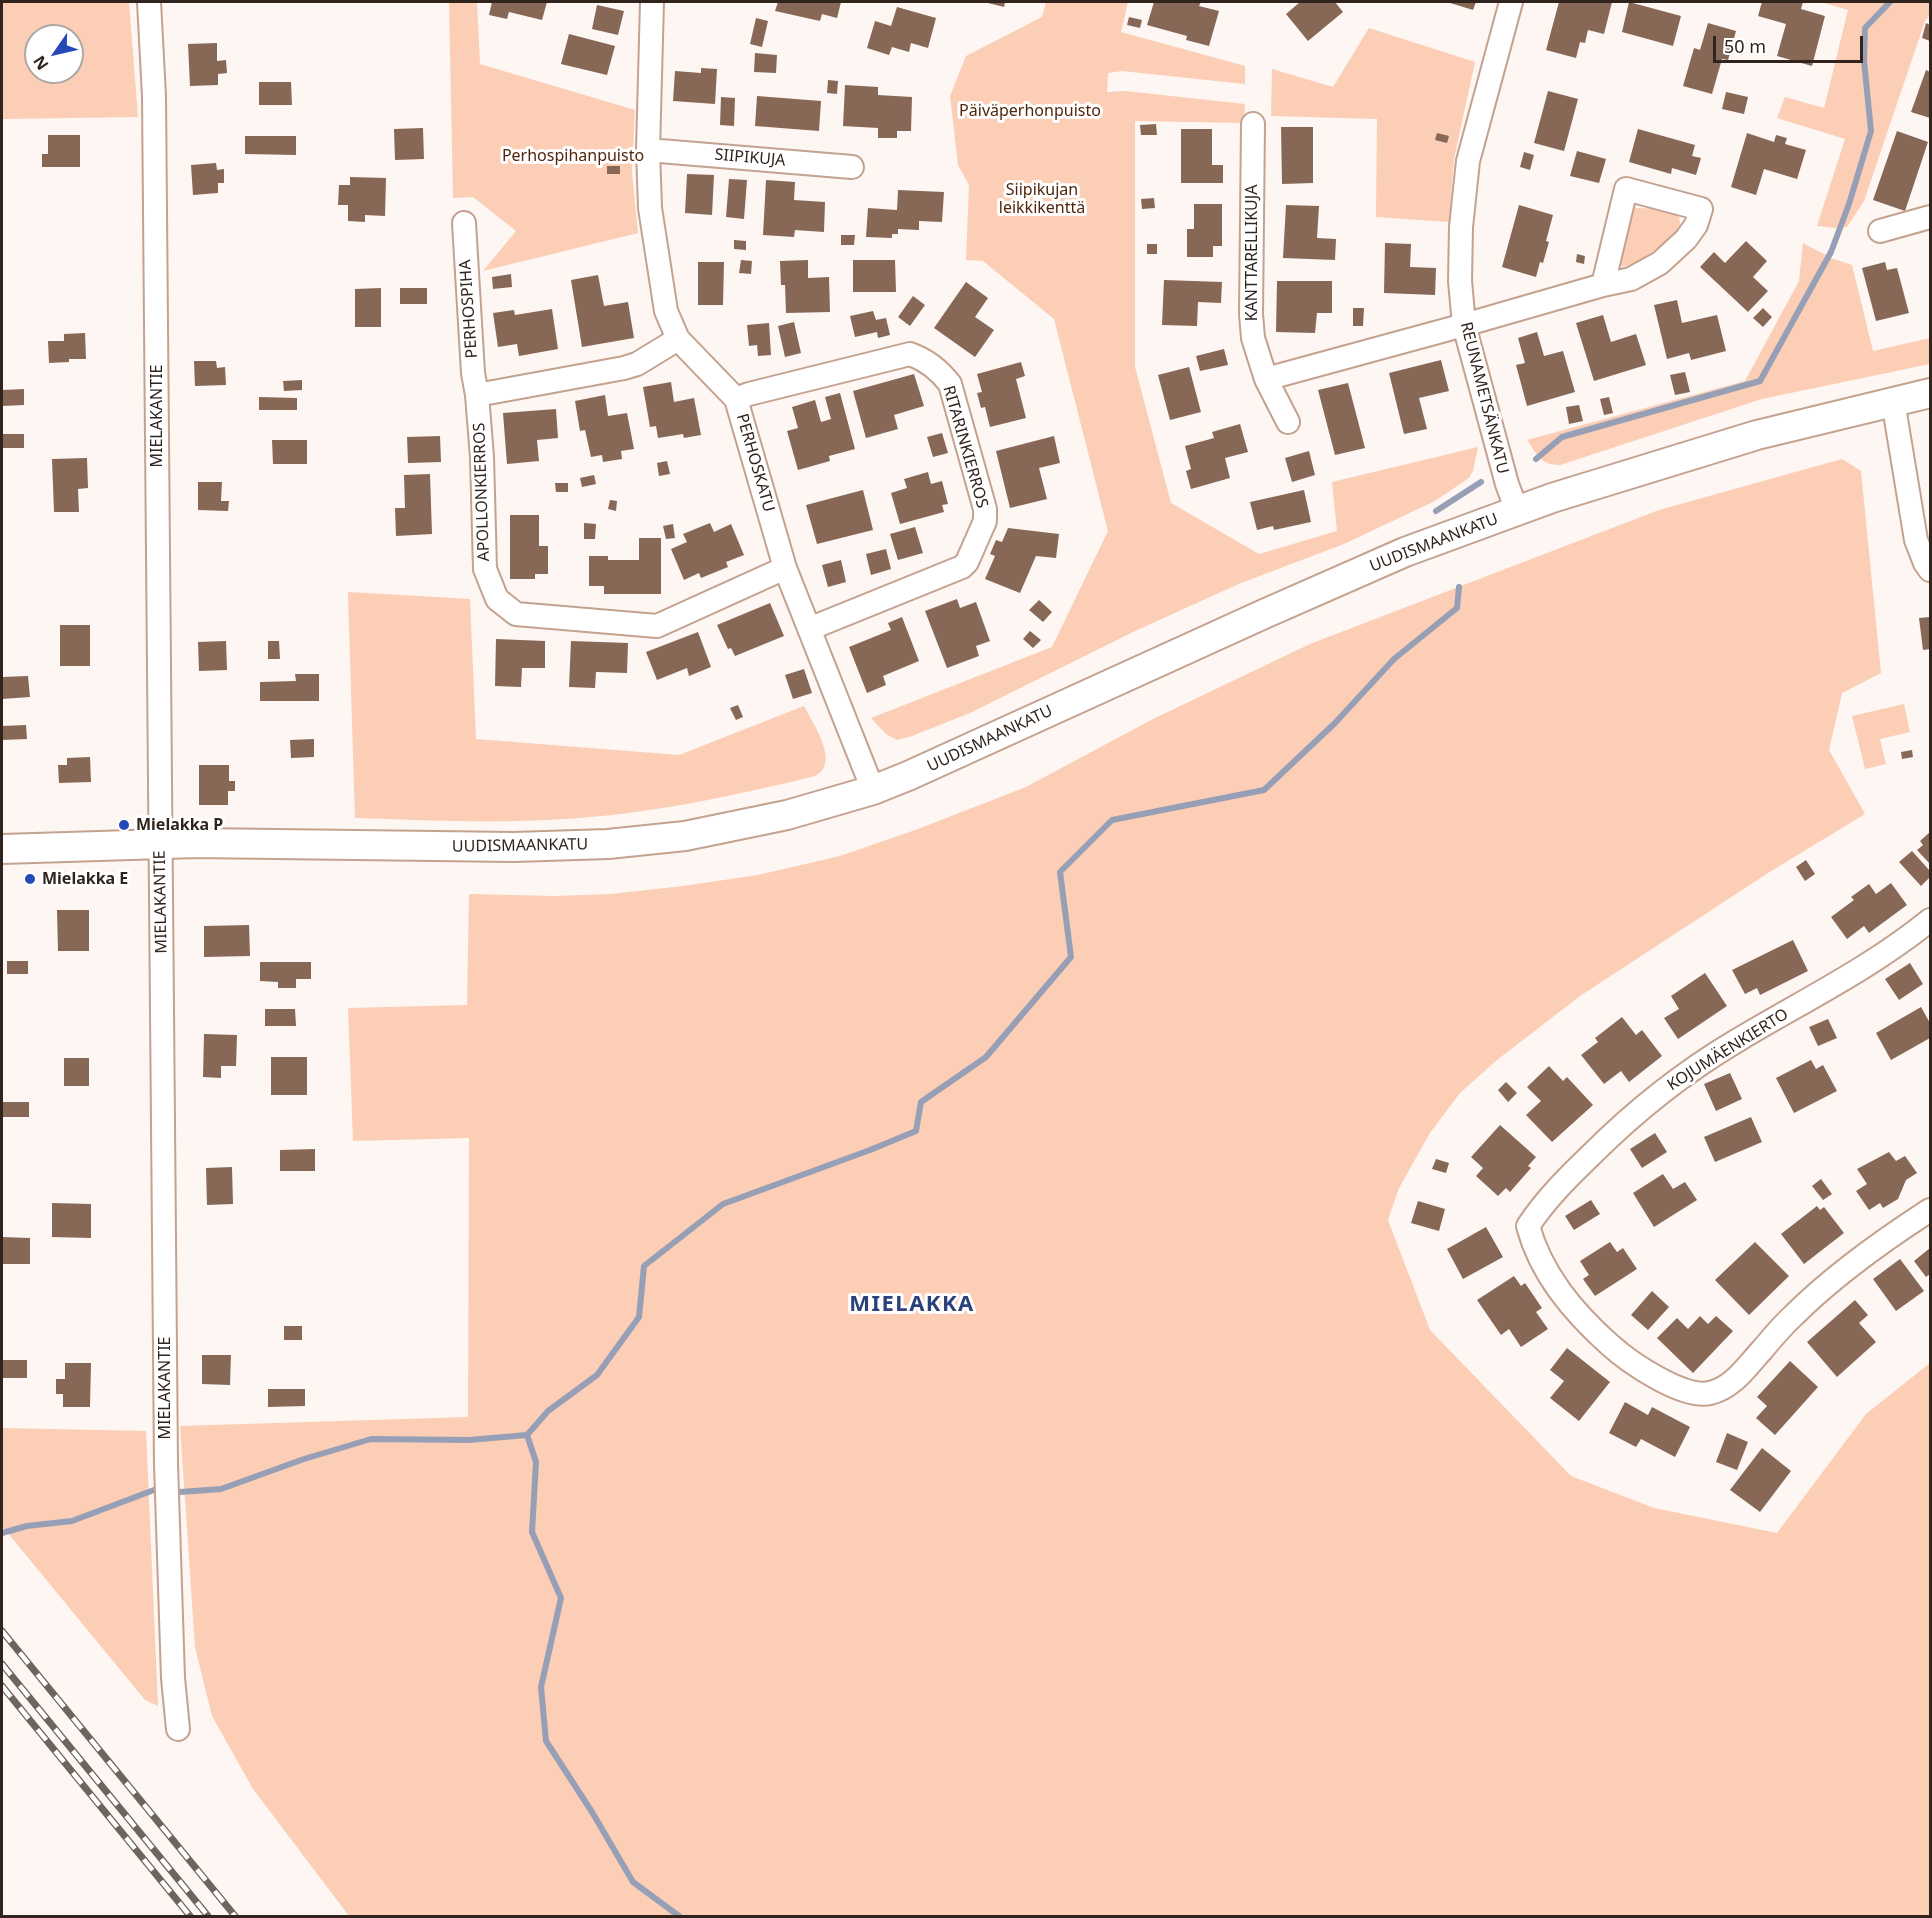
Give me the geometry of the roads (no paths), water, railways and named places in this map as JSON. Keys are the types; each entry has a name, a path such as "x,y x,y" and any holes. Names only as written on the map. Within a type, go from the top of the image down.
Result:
{"street":[{"name":"MIELAKANTIE","path":"149,2 154,107 166,1464 173,1678 178,1729"},
{"name":"PERHOSKATU","path":"652,2 648,150 650,208 666,311 678,339 736,399 785,568 873,790"},
{"name":"REUNAMETSÄNKATU","path":"1511,2 1468,161 1461,227 1460,281 1464,325 1507,484 1517,511"},
{"name":"KANTTARELLIKUJA","path":"1253,124 1251,314 1253,338 1266,379 1288,422"},
{"name":"SIIPIKUJA","path":"648,150 852,167"},
{"path":"1266,379 1630,279 1660,263 1686,239 1696,225 1701,208 1626,189 1603,285"},
{"path":"1880,231 1930,217"},
{"name":"PERHOSPIHA","path":"464,223 473,373 477,395"},
{"path":"477,395 624,368 637,364 678,339"},
{"name":"RITARINKIERROS","path":"736,399 749,393 910,354 927,362 950,384 985,509 985,521 967,562 962,567 808,629"},
{"name":"UUDISMAANKATU","path":"2,849 160,844 514,848 608,844 685,836 787,815 873,790 908,776 1405,552 1552,498 1757,435 1930,393"},
{"name":"APOLLONKIERROS","path":"477,395 482,457 485,569 497,599 516,614 657,626 785,568"},
{"path":"1893,401 1916,540 1930,570"},
{"name":"KOJUMÄENKIERTO","path":"1930,920 1876,961 1737,1041 1659,1094 1625,1121 1555,1190 1528,1226 1533,1244 1554,1284 1570,1306 1593,1330 1622,1355 1648,1373 1696,1393 1708,1394 1734,1380 1793,1315 1838,1276 1930,1210"}],"waterway":[{"path":"1536,459 1562,437 1760,381 1831,252 1849,204 1871,131 1864,61 1865,28 1890,2"},
{"path":"1436,511 1481,482"},
{"path":"180,1492 221,1489 304,1459 371,1439 469,1440 527,1435 548,1411 597,1375 639,1317 644,1266 723,1204 916,1131 921,1102 986,1057 1071,957 1060,872 1112,820 1264,790 1335,723 1394,659 1457,608 1459,587"},
{"path":"527,1435 536,1462 532,1532 561,1598 541,1687 546,1741 592,1812 633,1882 679,1916"},
{"path":"2,1533 27,1526 72,1521 154,1490"}],"railway":[{"path":"2,1631 235,1916"},
{"path":"2,1664 208,1916"},
{"path":"2,1686 190,1916"}],"place":[{"name":"Mielakka P","path":"124,825"},
{"name":"Mielakka E","path":"30,879"}],"district":[{"name":"MIELAKKA","path":"912,1305"}],"park label":[{"name":"Päiväperhonpuisto","path":"1030,111"},
{"name":"Perhospihanpuisto","path":"573,156"},
{"name":"Siipikujan leikkikenttä","path":"1042,199"}]}
